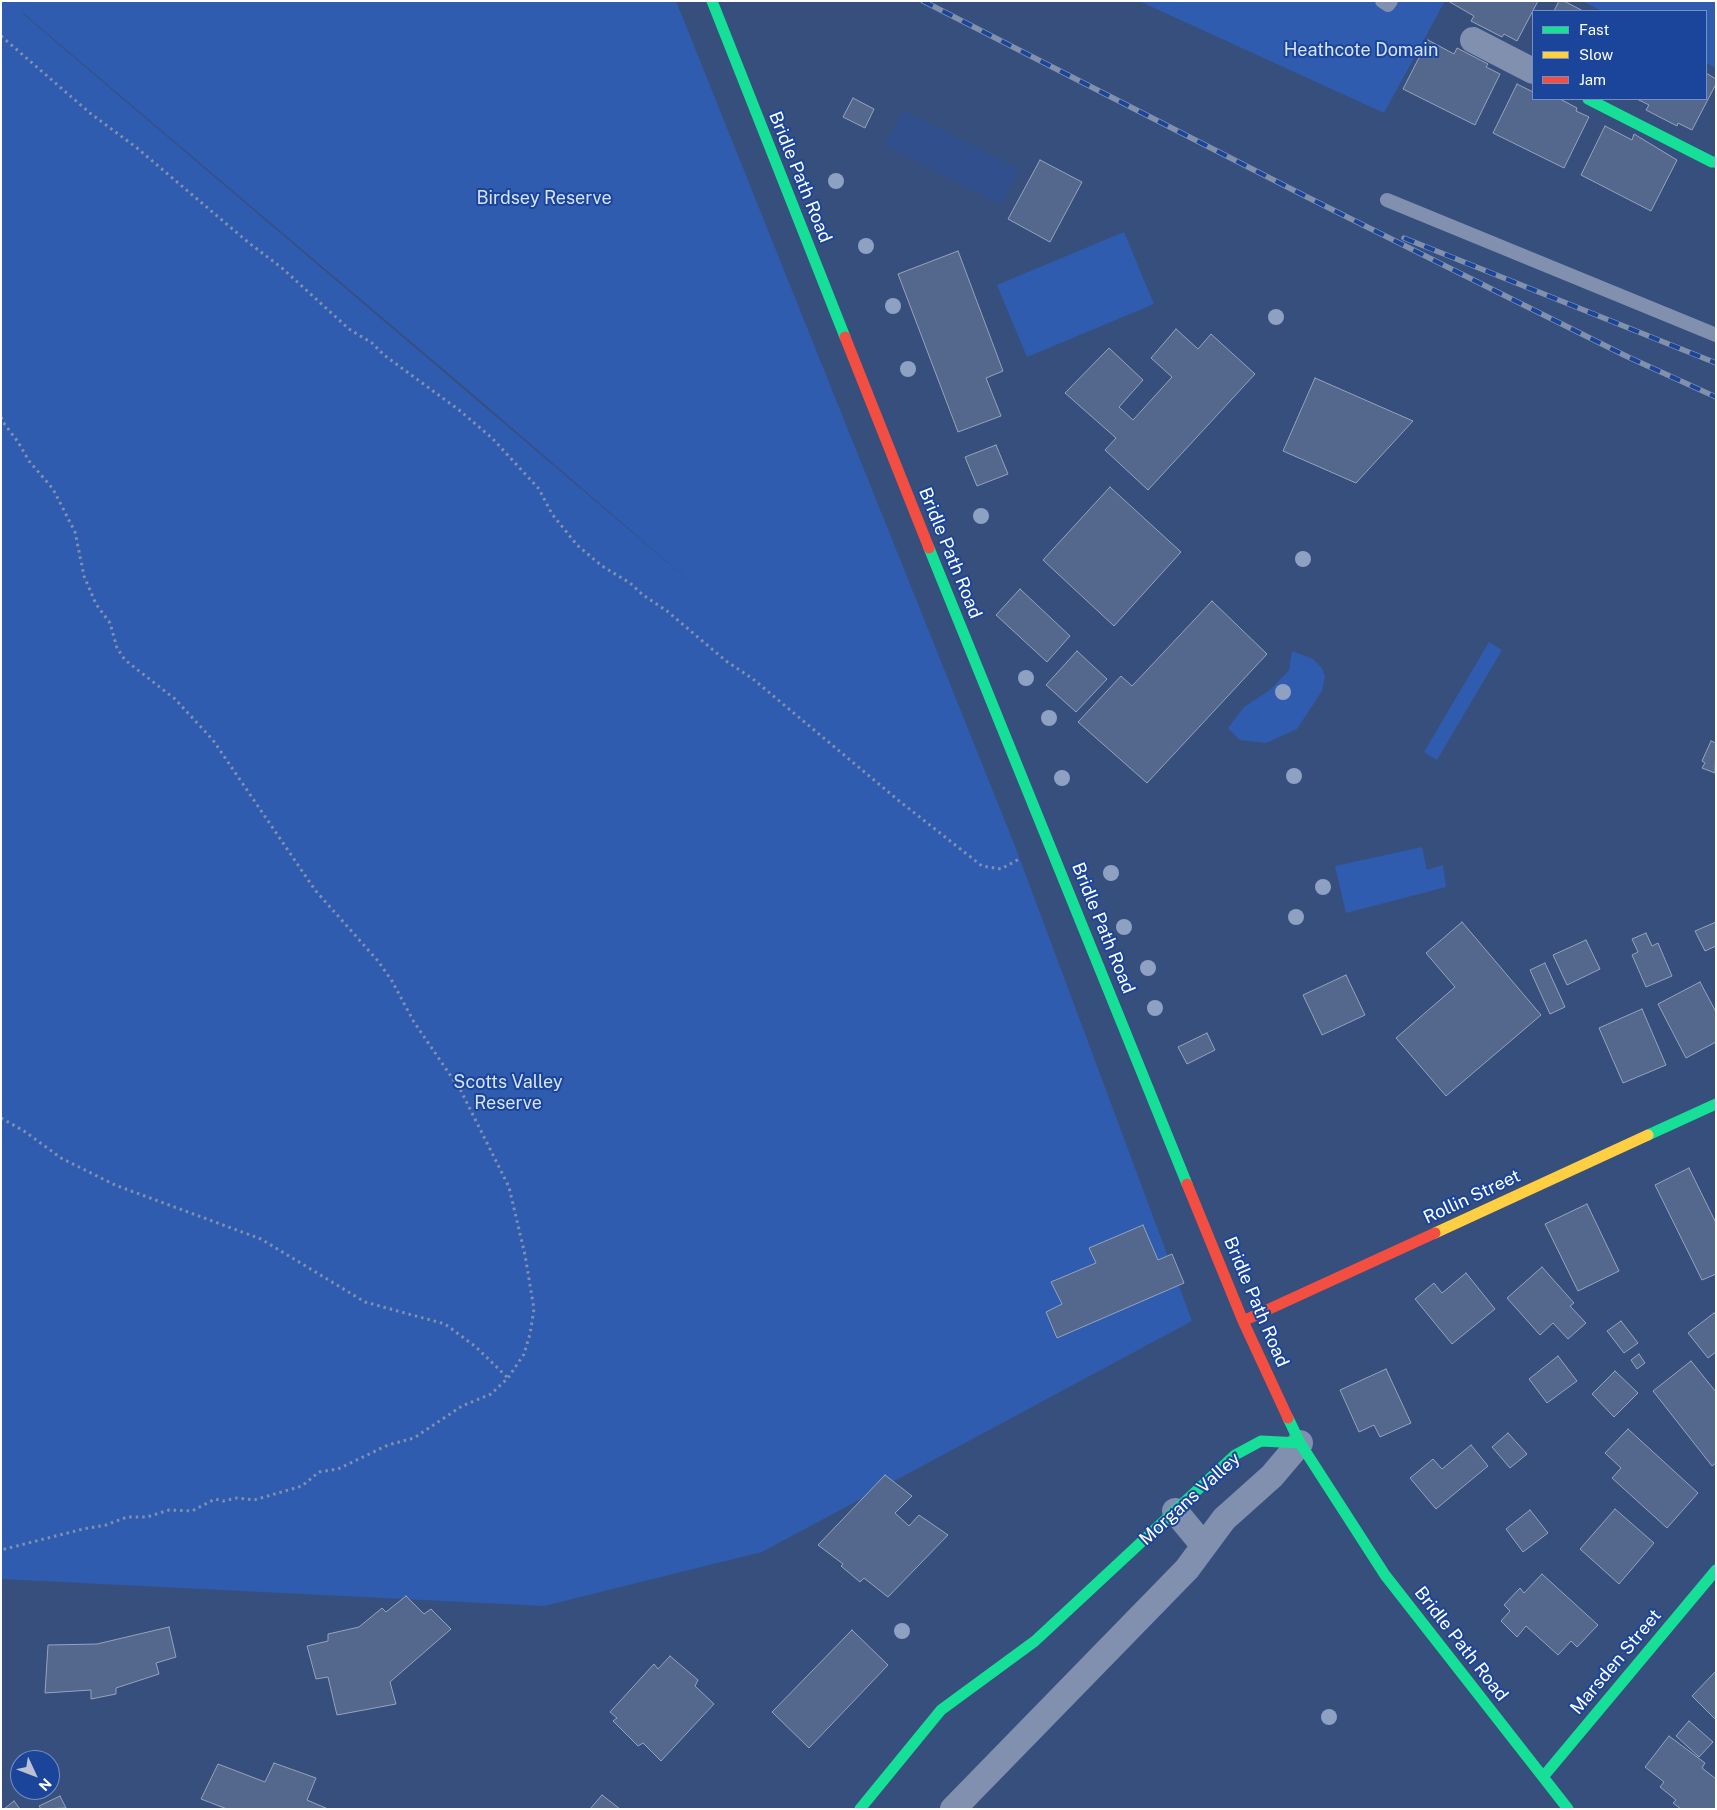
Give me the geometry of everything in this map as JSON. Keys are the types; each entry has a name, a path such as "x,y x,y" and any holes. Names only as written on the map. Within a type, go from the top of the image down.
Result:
{"street":[{"name":"Bridle Path Road","path":"714,3 895,464 1243,1321 1300,1443 1385,1576 1568,1809"},
{"path":"1473,40 1532,70"},
{"path":"1590,100 1712,162 1716,162"},
{"name":"Rollin Street","path":"1243,1321 1716,1104"},
{"name":"Morgans Valley","path":"860,1809 941,1710 1035,1641 1236,1455 1260,1441 1300,1443"},
{"path":"953,1809 1187,1569 1224,1519 1272,1476 1300,1443"},
{"path":"1174,1511 1204,1546"},
{"name":"Marsden Street","path":"1543,1777 1716,1570"}],"lane":[{"path":"1382,1 1388,5 1391,1"},
{"path":"1387,200 1716,335"}],"path":[{"path":"1,36 90,114 137,148 249,243 282,268 349,329 372,343 384,356 459,410 492,438 539,489 552,514 577,545 602,566 630,583 643,595 667,611 726,661 753,679 898,800 982,866 1001,869 1023,857"},
{"path":"1,417 29,461 53,489 76,532 84,576 96,604 110,623 117,648 125,660 175,699 213,740 310,883 378,961 392,980 414,1022 461,1091 509,1187 525,1256 534,1309 530,1334 524,1354 508,1378 491,1394 462,1406 414,1438 388,1445 338,1469 319,1472 302,1486 254,1500 236,1498 223,1502 215,1500 192,1511 169,1510 147,1517 127,1517 106,1526 83,1529 1,1550"},
{"path":"1,1118 24,1131 61,1158 115,1185 261,1239 365,1302 445,1324 476,1347 508,1378"}],"green space":[{"name":"Scotts Valley Reserve","path":"1,1 676,1 1015,846 1192,1321 762,1552 544,1606 1,1579","holes":["23,13 469,391 714,602"]},
{"name":"Heathcote Domain","path":"1139,1 1445,1 1384,113"},
{"path":"1582,1 1716,1 1716,68 1707,64 1707,10 1600,10"},
{"path":"1124,232 1154,304 1027,357 997,285"},
{"path":"1489,642 1502,650 1437,760 1424,752"},
{"path":"1292,651 1313,659 1322,668 1325,676 1322,691 1297,729 1266,743 1240,740 1228,728 1244,707 1270,690 1289,670"},
{"path":"1422,847 1427,870 1443,865 1446,887 1346,913 1335,866"}],"shaded area":[{"path":"903,110 1019,169 1001,205 885,145"}],"building":[{"path":"1448,1 1538,1 1517,41 1504,34 1502,37 1471,21 1474,16"},
{"path":"1559,1 1564,1 1581,10 1554,10"},
{"path":"1428,40 1454,54 1457,48 1488,64 1486,67 1500,74 1475,125 1403,89"},
{"path":"1707,74 1716,79 1716,84 1692,130 1678,123 1677,126 1646,110 1649,105 1639,100 1707,100"},
{"path":"1517,84 1532,92 1532,100 1562,100 1577,108 1576,111 1589,117 1564,168 1493,133"},
{"path":"853,98 874,109 865,128 843,117"},
{"path":"1605,126 1632,140 1634,134 1677,160 1651,211 1581,175"},
{"path":"1040,160 1082,182 1050,242 1008,219"},
{"path":"958,251 1003,371 986,378 1001,416 958,432 898,274"},
{"path":"1176,329 1198,349 1211,334 1255,374 1148,490 1105,450 1116,438 1065,393 1109,348 1143,380 1119,407 1133,420 1172,377 1151,358"},
{"path":"1315,378 1413,421 1356,483 1283,451"},
{"path":"996,445 1008,474 977,486 965,457"},
{"path":"1110,487 1181,552 1114,626 1043,560"},
{"path":"1020,589 1070,636 1047,662 996,615"},
{"path":"1212,601 1267,654 1147,783 1078,722 1121,676 1132,686"},
{"path":"1077,651 1107,679 1076,712 1046,685"},
{"path":"1711,741 1716,743 1715,773 1702,768 1705,763 1702,761"},
{"path":"1462,922 1541,1015 1446,1096 1396,1038 1455,987 1426,953"},
{"path":"1716,922 1716,946 1705,951 1695,931"},
{"path":"1646,933 1652,946 1658,943 1672,976 1646,987 1632,955 1638,952 1632,939"},
{"path":"1586,940 1600,969 1567,985 1553,955"},
{"path":"1545,963 1565,1007 1550,1014 1530,970"},
{"path":"1346,975 1365,1015 1322,1035 1303,995"},
{"path":"1700,982 1716,1012 1716,1042 1686,1058 1658,1004"},
{"path":"1642,1009 1666,1065 1623,1083 1599,1028"},
{"path":"1207,1033 1215,1050 1187,1064 1178,1047"},
{"path":"1689,1168 1716,1223 1716,1274 1702,1280 1655,1185"},
{"path":"1587,1204 1619,1271 1578,1291 1545,1224"},
{"path":"1143,1225 1158,1260 1172,1254 1184,1283 1057,1338 1046,1312 1062,1304 1051,1282 1096,1263 1089,1248"},
{"path":"1542,1267 1574,1303 1570,1306 1586,1323 1568,1339 1553,1323 1540,1335 1507,1298"},
{"path":"1466,1273 1495,1309 1452,1344 1415,1299 1434,1283 1442,1293"},
{"path":"1714,1313 1716,1315 1716,1352 1708,1358 1688,1333"},
{"path":"1621,1321 1638,1343 1624,1353 1607,1331"},
{"path":"1639,1354 1645,1363 1637,1369 1631,1360"},
{"path":"1558,1356 1577,1381 1547,1403 1529,1379"},
{"path":"1691,1361 1716,1392 1716,1463 1712,1466 1653,1391"},
{"path":"1386,1369 1411,1423 1380,1437 1374,1425 1359,1432 1340,1390"},
{"path":"1615,1371 1638,1393 1614,1417 1592,1394"},
{"path":"1628,1429 1698,1493 1667,1528 1612,1478 1621,1468 1605,1453"},
{"path":"1508,1433 1527,1454 1510,1468 1492,1447"},
{"path":"1471,1445 1488,1466 1436,1509 1410,1478 1433,1459 1442,1469"},
{"path":"885,1475 912,1496 895,1513 909,1526 919,1515 948,1535 888,1597 864,1578 860,1582 841,1566 843,1564 818,1545"},
{"path":"1615,1509 1654,1543 1619,1584 1580,1549"},
{"path":"1530,1510 1548,1533 1523,1552 1506,1529"},
{"path":"1542,1574 1598,1625 1577,1647 1571,1641 1558,1655 1526,1626 1517,1637 1501,1621 1510,1611 1504,1605 1520,1588 1524,1593"},
{"path":"406,1596 424,1614 431,1609 451,1629 390,1682 396,1704 337,1715 328,1677 316,1679 307,1646 328,1641 328,1634 359,1627 382,1608 386,1612"},
{"path":"169,1627 176,1657 156,1663 159,1674 116,1688 116,1694 91,1699 91,1690 45,1693 48,1645 97,1644"},
{"path":"852,1630 888,1665 809,1748 772,1712"},
{"path":"670,1656 698,1680 695,1686 714,1704 661,1761 643,1743 638,1746 613,1721 617,1718 610,1712 654,1664 658,1669"},
{"path":"1716,1671 1716,1720 1692,1696"},
{"path":"1689,1721 1713,1742 1699,1757 1676,1736"},
{"path":"1669,1736 1705,1763 1702,1768 1716,1779 1716,1809 1681,1809 1673,1803 1676,1800 1660,1787 1664,1782 1645,1767"},
{"path":"274,1763 316,1778 307,1800 328,1809 227,1809 201,1799 218,1764 265,1782"},
{"path":"602,1795 620,1809 590,1809"},
{"path":"60,1796 66,1808 41,1809 39,1806 52,1800 60,1800"},
{"path":"14,1801 20,1809 4,1809"}],"railway":[{"path":"923,1 1305,196 1628,357 1716,397"},
{"path":"1404,238 1716,363"}],"traffic: fast":[{"path":"712,1 845,337"},
{"path":"1590,100 1712,162 1716,162"},
{"path":"929,548 1187,1184"},
{"path":"1648,1135 1716,1104"},
{"path":"1288,1418 1300,1443 1385,1575 1568,1809"},
{"path":"860,1809 941,1710 1035,1641 1235,1455 1261,1441 1300,1443"},
{"path":"1543,1777 1716,1570"}],"traffic: slow":[{"path":"1435,1233 1648,1135"}],"traffic: jam":[{"path":"845,337 929,548"},
{"path":"1187,1184 1243,1321 1288,1418"},
{"path":"1243,1321 1435,1233"}],"park label":[{"name":"Birdsey Reserve","path":"544,198"}]}
